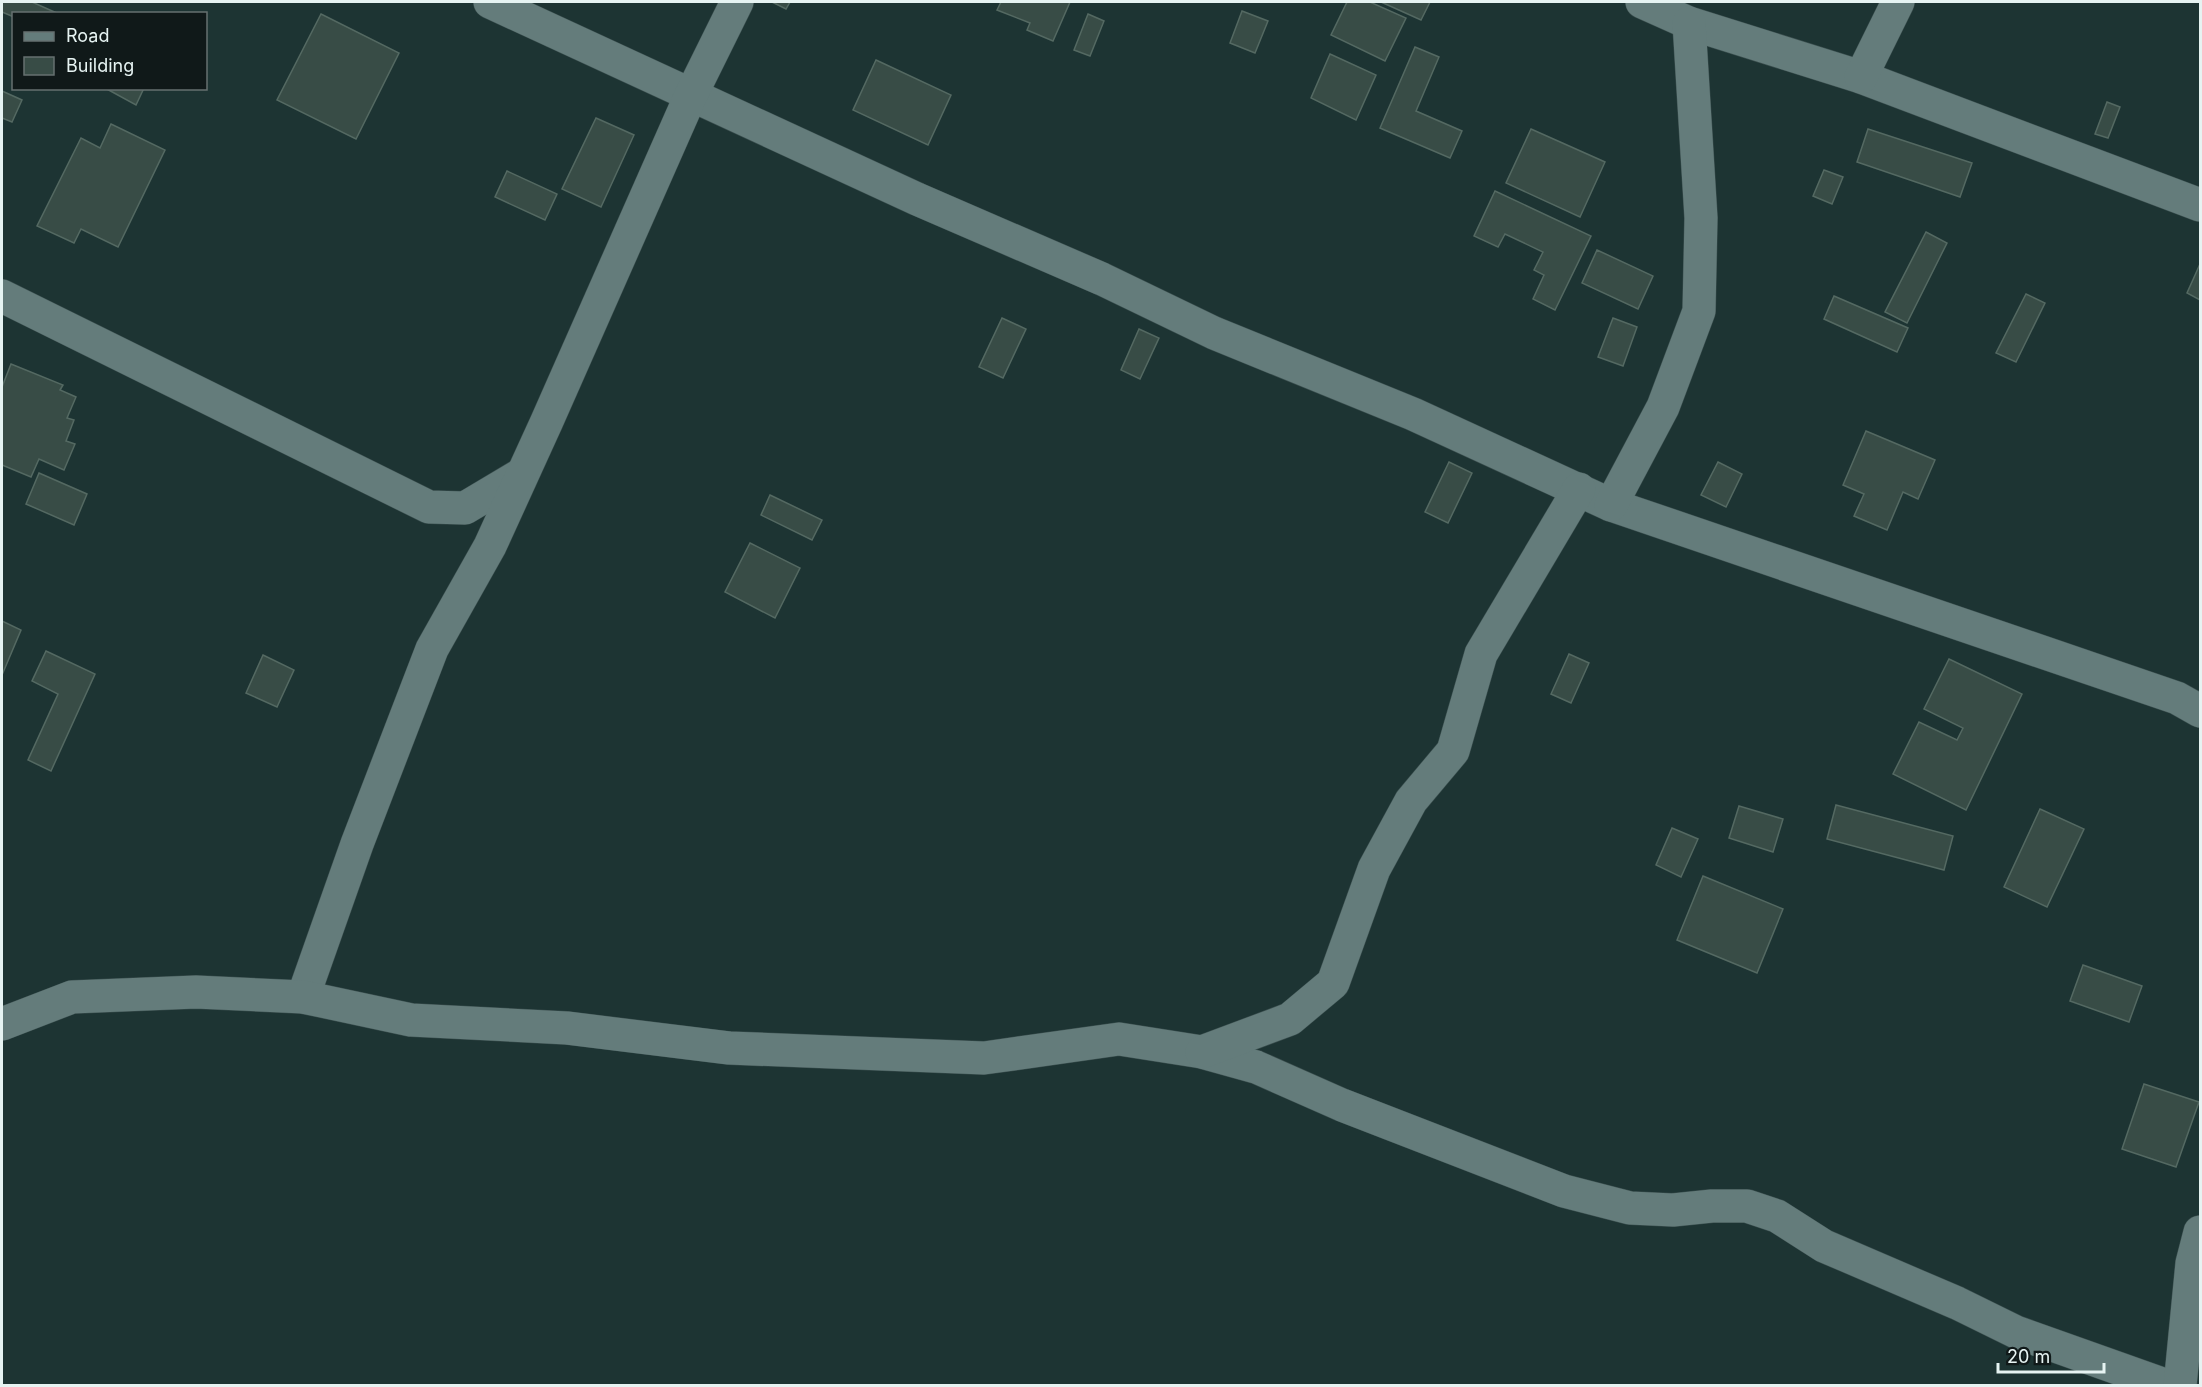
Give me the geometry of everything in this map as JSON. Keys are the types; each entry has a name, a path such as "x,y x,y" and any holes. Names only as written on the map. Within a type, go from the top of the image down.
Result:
{"street":[{"path":"490,2 917,199 1102,279 1214,333 1413,414 1611,505 2177,698 2200,711"},
{"path":"303,997 357,844 432,650 490,546 691,95 737,2"},
{"path":"1642,2 1689,23 1861,77 2200,205"},
{"path":"1861,77 1898,2"},
{"path":"1611,505 1663,407 1699,311 1701,218 1689,23"},
{"path":"2,296 429,507 465,508 522,474"},
{"path":"1202,1052 1290,1018 1333,982 1374,869 1411,801 1453,751 1481,654 1578,489"},
{"path":"2,1024 72,997 196,992 303,997 411,1020 567,1028 729,1048 984,1058 1119,1039 1202,1052 1256,1067 1341,1105 1564,1191 1630,1208 1673,1210 1712,1206 1747,1206 1777,1216 1824,1246 1957,1303 2016,1332 2168,1386"},
{"path":"2180,1386 2192,1263 2200,1232"}],"building":[{"path":"2,2 32,2 54,12 12,12 12,16 2,12"},
{"path":"772,2 790,2 786,9"},
{"path":"1001,2 1070,2 1053,41 1027,30 1030,23 997,10"},
{"path":"1347,2 1370,2 1406,18 1385,61 1331,35"},
{"path":"1381,2 1430,2 1421,20"},
{"path":"1242,11 1268,21 1255,53 1230,43"},
{"path":"321,14 399,53 356,139 277,100"},
{"path":"1088,14 1104,21 1090,56 1074,50"},
{"path":"1415,47 1439,57 1416,111 1462,131 1450,158 1380,128"},
{"path":"1330,54 1376,75 1356,120 1311,98"},
{"path":"876,60 951,95 928,145 853,110"},
{"path":"109,90 143,90 136,105"},
{"path":"2,91 22,100 12,122 2,118"},
{"path":"2107,102 2120,107 2108,138 2095,134"},
{"path":"596,118 634,135 601,207 562,189"},
{"path":"111,124 165,150 118,247 81,229 74,243 37,226 81,138 100,148"},
{"path":"1531,129 1605,162 1580,217 1506,183"},
{"path":"1868,129 1972,163 1960,197 1857,162"},
{"path":"1824,170 1843,177 1832,204 1813,196"},
{"path":"507,171 557,194 545,220 495,197"},
{"path":"1495,191 1591,236 1555,310 1533,299 1544,275 1534,270 1543,252 1505,234 1498,247 1474,236"},
{"path":"1926,232 1947,243 1907,323 1885,312"},
{"path":"1597,250 1653,276 1638,309 1582,283"},
{"path":"2200,264 2200,300 2187,293"},
{"path":"2026,294 2045,303 2016,362 1996,353"},
{"path":"1834,296 1908,328 1897,352 1824,319"},
{"path":"1002,318 1026,329 1003,378 979,367"},
{"path":"1613,318 1637,327 1623,366 1598,357"},
{"path":"1139,329 1159,338 1140,379 1121,370"},
{"path":"11,364 63,385 60,390 76,397 67,418 74,420 66,441 75,444 64,470 39,459 31,477 2,465 2,387"},
{"path":"1866,431 1935,460 1918,499 1903,492 1887,530 1854,516 1864,494 1843,485"},
{"path":"1449,462 1472,473 1448,523 1425,512"},
{"path":"1718,462 1742,474 1726,507 1701,495"},
{"path":"39,473 87,494 74,525 26,504"},
{"path":"770,495 822,520 812,540 761,515"},
{"path":"750,543 800,568 775,618 725,592"},
{"path":"2,621 21,630 2,675"},
{"path":"46,651 95,674 51,771 28,760 58,694 32,681"},
{"path":"1569,654 1589,663 1571,703 1551,694"},
{"path":"263,655 294,670 277,707 246,693"},
{"path":"1949,659 2022,694 1966,810 1893,774 1919,722 1957,740 1963,728 1924,709"},
{"path":"1836,805 1953,836 1944,870 1827,839"},
{"path":"1739,806 1783,819 1773,852 1729,838"},
{"path":"2040,809 2084,829 2047,907 2004,887"},
{"path":"1672,828 1698,839 1681,877 1656,865"},
{"path":"1703,876 1783,909 1757,973 1677,940"},
{"path":"2083,965 2142,986 2129,1022 2070,1001"},
{"path":"2144,1084 2199,1102 2176,1167 2122,1149"}]}
